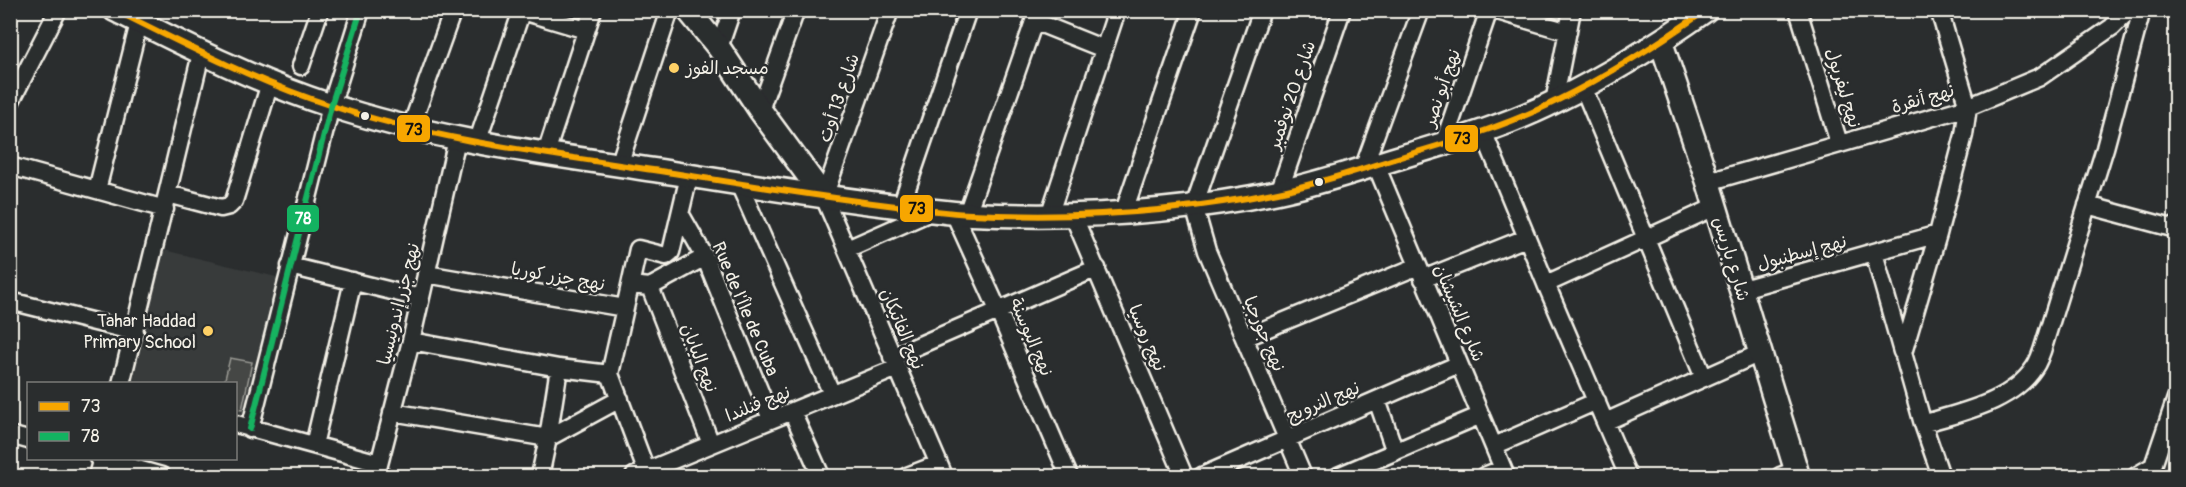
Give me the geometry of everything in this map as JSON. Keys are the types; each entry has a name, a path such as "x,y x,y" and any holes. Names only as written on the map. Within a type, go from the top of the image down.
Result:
{"street":[{"path":"10,103 58,10"},
{"path":"115,10 201,54 331,106 467,141 824,197 952,213 1049,216 1123,214 1194,206 1279,192 1443,145 1554,102 1621,67 1706,10"},
{"path":"301,66 320,10"},
{"path":"362,10 331,106 290,266 243,427 314,445 377,470"},
{"path":"411,127 453,10"},
{"path":"546,153 593,10"},
{"path":"619,165 670,10"},
{"path":"688,10 719,48 760,110 824,197"},
{"path":"719,48 732,10"},
{"path":"760,110 796,10"},
{"name":"شارع 13 أوت","path":"824,197 890,10"},
{"path":"901,206 968,10"},
{"path":"1049,216 1117,10"},
{"path":"1123,214 1193,10"},
{"path":"1194,206 1262,10"},
{"name":"شارع 20 نوفمبر","path":"1279,192 1342,10"},
{"path":"1370,167 1421,10"},
{"name":"نهج أبو نصر","path":"1443,145 1490,10"},
{"path":"1494,10 1568,32"},
{"path":"1554,102 1572,10"},
{"name":"نهج ليفربول","path":"1798,10 1839,143"},
{"path":"1903,353 1938,234 1964,135 1968,106 1939,10"},
{"name":"نهج أنقرة","path":"1708,182 1968,106 2040,77 2112,27 2129,10"},
{"path":"1923,424 2004,395 2024,381 2036,366 2105,148 2142,10"},
{"path":"522,11 586,30"},
{"name":"نهج جزر إندونيسيا","path":"377,470 426,274 467,141 522,11"},
{"path":"846,249 952,213 1036,16 1104,49"},
{"path":"97,190 139,23"},
{"name":"شارع باريس","path":"1661,42 1708,182 1760,353 1791,474"},
{"path":"122,382 201,54"},
{"path":"10,166 97,190 221,208 229,206 234,201 270,83"},
{"path":"1582,87 1704,378"},
{"path":"1483,131 1628,477"},
{"name":"شارع الشيشان","path":"1370,167 1420,272 1504,473"},
{"path":"681,215 690,176"},
{"path":"739,184 832,394"},
{"name":"نهج الفاتيكان","path":"824,197 941,470"},
{"path":"2087,205 2175,229"},
{"name":"نهج جورجيا","path":"1194,206 1207,251 1303,477"},
{"path":"1546,284 1715,207"},
{"name":"نهج البوسنة","path":"952,213 998,310 1069,477"},
{"name":"نهج جزر كوريا","path":"426,274 625,308 638,249 669,255 681,215"},
{"name":"Rue de l'Île de Cuba","path":"681,215 705,257 771,419"},
{"name":"نهج روسيا","path":"1073,215 1184,477"},
{"name":"نهج إسطنبول","path":"1739,290 1874,254 1938,234"},
{"path":"1244,338 1420,272 1526,238"},
{"name":"نهج إسطنبول","path":"1874,254 1923,424 1941,477"},
{"path":"630,284 650,287 705,257"},
{"path":"290,266 420,298"},
{"name":"نهج فنلندا","path":"640,473 832,394 998,310 1097,268"},
{"path":"314,445 353,281"},
{"name":"نهج اليابان","path":"650,287 711,444"},
{"path":"10,302 135,332"},
{"path":"625,308 610,374 620,399 640,473"},
{"path":"411,341 559,368 610,374"},
{"path":"1605,422 1760,353"},
{"name":"نهج النرويج","path":"1202,477 1460,364"},
{"path":"540,477 559,368"},
{"path":"2136,477 2157,471 2175,398"},
{"path":"392,412 548,438 620,399"},
{"path":"1377,400 1395,452"},
{"path":"1494,446 1597,401"},
{"path":"792,411 821,477"},
{"path":"1338,477 1480,415"},
{"path":"10,435 27,440"},
{"path":"97,477 100,460"},
{"path":"103,460 162,477"},
{"path":"908,477 941,470"},
{"path":"1484,477 1504,473"}],"shaded area":[{"name":"Tahar Haddad Primary School","path":"164,250 285,279 247,426 237,423 237,382 132,382"},
{"path":"230,358 252,362 242,410 237,409 237,382 224,382"}],"transit line":[{"name":"73","path":"115,10 220,62 274,85 329,105 413,129 499,146 840,199 952,213 1048,216 1164,210 1240,199 1311,184 1445,144 1538,110 1576,91 1670,35 1706,10"},
{"name":"78","path":"250,429 331,106 361,10"}],"place":[{"name":"مسجد الفوز","path":"674,68"},
{"name":"Tahar Haddad Primary School","path":"208,331"}]}
